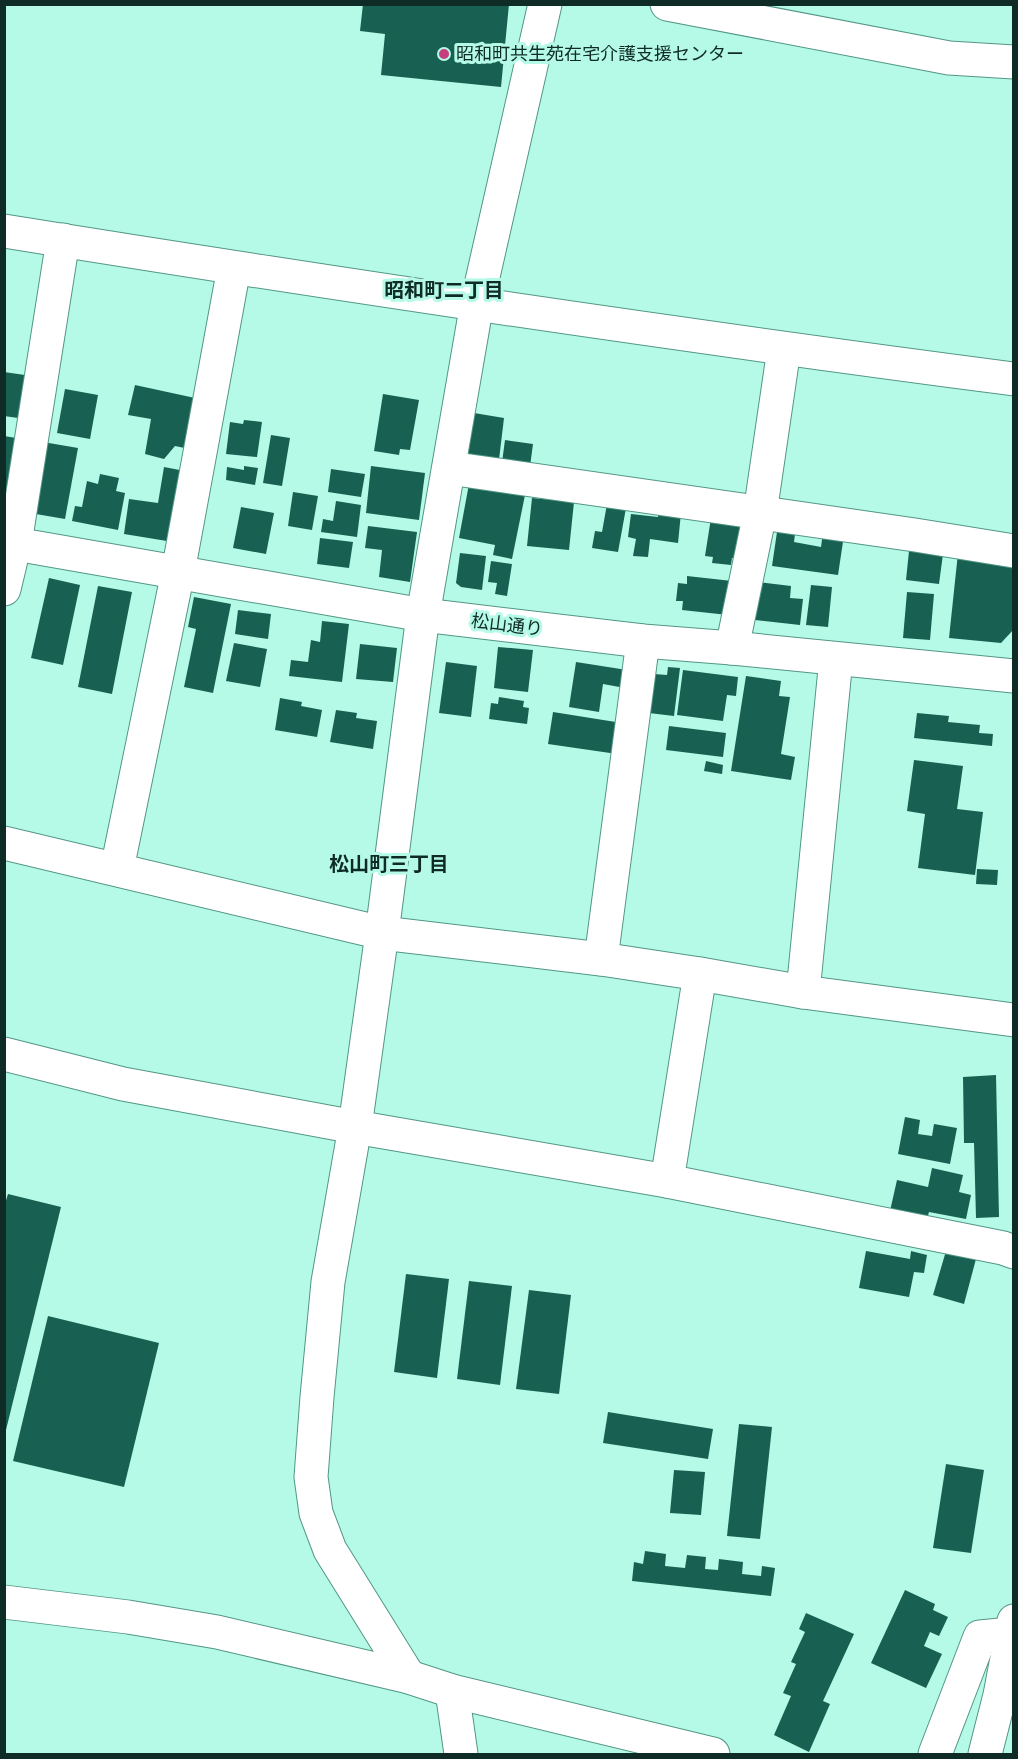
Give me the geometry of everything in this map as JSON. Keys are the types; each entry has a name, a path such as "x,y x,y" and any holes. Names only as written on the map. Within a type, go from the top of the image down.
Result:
{"main road":[{"path":"409,1677 330,1550 316,1513 311,1477 317,1397 328,1282 355,1127 423,615 477,303 545,4"},
{"path":"667,4 949,58 1014,62"},
{"path":"4,231 234,268 784,349 1014,379"},
{"path":"4,589 10,542 63,240"},
{"path":"117,868 178,572 234,268"},
{"path":"732,648 760,513 784,349"},
{"path":"449,468 1014,551"},
{"name":"松山通り","path":"10,542 423,615 643,640 1014,676"},
{"path":"601,959 643,640"},
{"path":"803,992 836,659"},
{"path":"4,843 117,868 382,933 601,959 803,992 1014,1020"},
{"path":"667,1181 699,974"},
{"path":"4,1054 123,1084 667,1181 1014,1252"},
{"path":"4,1602 128,1617 217,1632 409,1677 452,1691 713,1755"},
{"path":"935,1755 980,1637 1012,1628 1000,1695 985,1755"},
{"path":"452,1691 461,1755"}],"building":[{"name":"昭和町共生苑在宅介護支援センター","path":"363,4 509,4 501,87 381,75 385,34 360,31"},
{"path":"4,372 25,375 18,418 4,416"},
{"path":"135,385 195,398 194,450 175,446 164,459 145,454 151,419 128,415"},
{"path":"65,389 98,395 90,439 57,433"},
{"path":"383,394 419,400 410,450 400,449 399,455 374,451"},
{"path":"474,413 504,418 498,468 467,464"},
{"path":"244,420 262,422 257,457 226,454 230,422 243,424"},
{"path":"271,435 290,438 282,486 263,483"},
{"path":"4,436 28,440 16,499 4,496"},
{"path":"505,440 533,444 529,474 501,470"},
{"path":"43,442 78,448 65,519 30,513"},
{"path":"244,466 258,468 255,485 226,480 227,467 244,470"},
{"path":"371,466 425,473 419,520 366,513"},
{"path":"164,467 190,472 186,498 175,495 167,541 124,534 129,499 158,503"},
{"path":"331,469 365,474 361,497 328,492"},
{"path":"100,474 119,478 116,491 125,493 118,530 72,521 75,506 82,507 87,481 98,484"},
{"path":"469,484 525,495 512,559 493,555 495,545 459,538"},
{"path":"293,492 318,496 312,530 288,526"},
{"path":"532,498 574,502 569,550 527,546"},
{"path":"336,501 361,505 357,537 321,532 323,519 333,521"},
{"path":"607,504 626,508 618,552 592,548 595,531 602,532"},
{"path":"241,507 274,513 266,554 233,548"},
{"path":"659,510 681,513 678,543 650,539 648,557 633,556 636,539 628,537 631,514 658,517"},
{"path":"711,518 746,523 741,559 732,558 731,565 712,563 713,557 705,556"},
{"path":"368,526 417,532 410,582 379,577 382,550 365,548"},
{"path":"777,532 795,534 794,542 821,547 823,532 844,535 838,575 772,566"},
{"path":"320,538 353,542 349,568 317,564"},
{"path":"909,551 943,554 939,584 906,580"},
{"path":"460,553 486,556 482,590 461,587 456,583"},
{"path":"958,553 1014,559 1014,629 1001,643 949,638"},
{"path":"491,561 512,564 507,596 495,594 497,583 488,582"},
{"path":"687,576 732,581 728,615 682,610 683,601 676,601 678,583 687,584"},
{"path":"49,578 80,585 63,665 31,658"},
{"path":"759,582 791,586 790,598 803,599 800,625 755,620"},
{"path":"811,585 832,587 828,627 806,625"},
{"path":"98,586 132,592 112,694 78,687"},
{"path":"907,592 934,594 930,640 903,638"},
{"path":"194,597 231,604 213,693 184,687 196,629 188,627"},
{"path":"238,610 271,614 268,639 235,634"},
{"path":"322,621 349,624 342,682 289,676 291,660 308,662 311,640 320,642"},
{"path":"234,643 267,649 260,687 226,681"},
{"path":"360,644 397,648 393,682 356,679"},
{"path":"498,647 533,650 528,692 494,688"},
{"path":"446,662 477,666 471,717 439,713"},
{"path":"576,662 627,670 625,688 603,684 599,712 569,707"},
{"path":"668,667 680,668 674,716 649,713 654,674 667,675"},
{"path":"683,670 738,677 736,696 727,695 723,721 677,715"},
{"path":"746,676 781,681 779,696 790,697 781,754 795,757 791,780 731,771"},
{"path":"499,697 524,701 523,707 529,708 527,724 489,719 491,703 498,704"},
{"path":"280,698 302,702 301,706 322,710 317,737 275,730"},
{"path":"336,710 357,713 356,718 377,721 373,749 330,742"},
{"path":"553,712 622,723 617,754 548,744"},
{"path":"917,713 949,716 948,722 980,725 979,733 993,734 992,746 914,738"},
{"path":"669,726 726,733 723,757 666,750"},
{"path":"914,760 963,766 957,809 983,812 975,875 918,868 925,814 907,811"},
{"path":"706,761 723,765 722,774 704,771"},
{"path":"977,869 998,870 997,885 976,884"},
{"path":"996,1075 999,1217 976,1218 974,1143 964,1143 963,1077"},
{"path":"905,1117 920,1120 918,1134 932,1136 934,1124 957,1128 950,1164 898,1154"},
{"path":"932,1168 963,1175 959,1192 971,1195 966,1219 929,1212 927,1219 890,1211 897,1180 928,1187"},
{"path":"8,1194 61,1207 5,1434 4,1207"},
{"path":"866,1251 910,1259 911,1251 927,1255 924,1273 914,1272 909,1297 859,1288"},
{"path":"946,1251 976,1259 964,1304 933,1295"},
{"path":"406,1274 449,1279 437,1378 394,1372"},
{"path":"469,1281 512,1286 500,1385 457,1379"},
{"path":"529,1290 571,1295 559,1394 516,1389"},
{"path":"48,1316 159,1343 124,1487 13,1461"},
{"path":"608,1412 713,1429 708,1459 603,1443"},
{"path":"739,1424 772,1427 760,1539 727,1536"},
{"path":"946,1464 984,1470 971,1553 933,1548"},
{"path":"674,1470 705,1472 701,1515 670,1513"},
{"path":"645,1551 666,1554 665,1566 685,1568 687,1555 706,1557 705,1569 718,1570 719,1559 743,1562 742,1574 761,1576 762,1566 775,1568 771,1596 632,1581 634,1562 643,1564"},
{"path":"905,1590 935,1604 933,1610 948,1617 939,1636 930,1632 924,1646 942,1654 926,1688 871,1663"},
{"path":"806,1613 854,1634 823,1701 830,1704 809,1752 774,1735 791,1696 783,1693 796,1664 791,1662 805,1632 799,1629"}],"place":[{"name":"昭和町共生苑在宅介護支援センター","path":"444,54"}],"district":[{"name":"昭和町二丁目","path":"444,290"},
{"name":"松山町三丁目","path":"389,864"}]}
